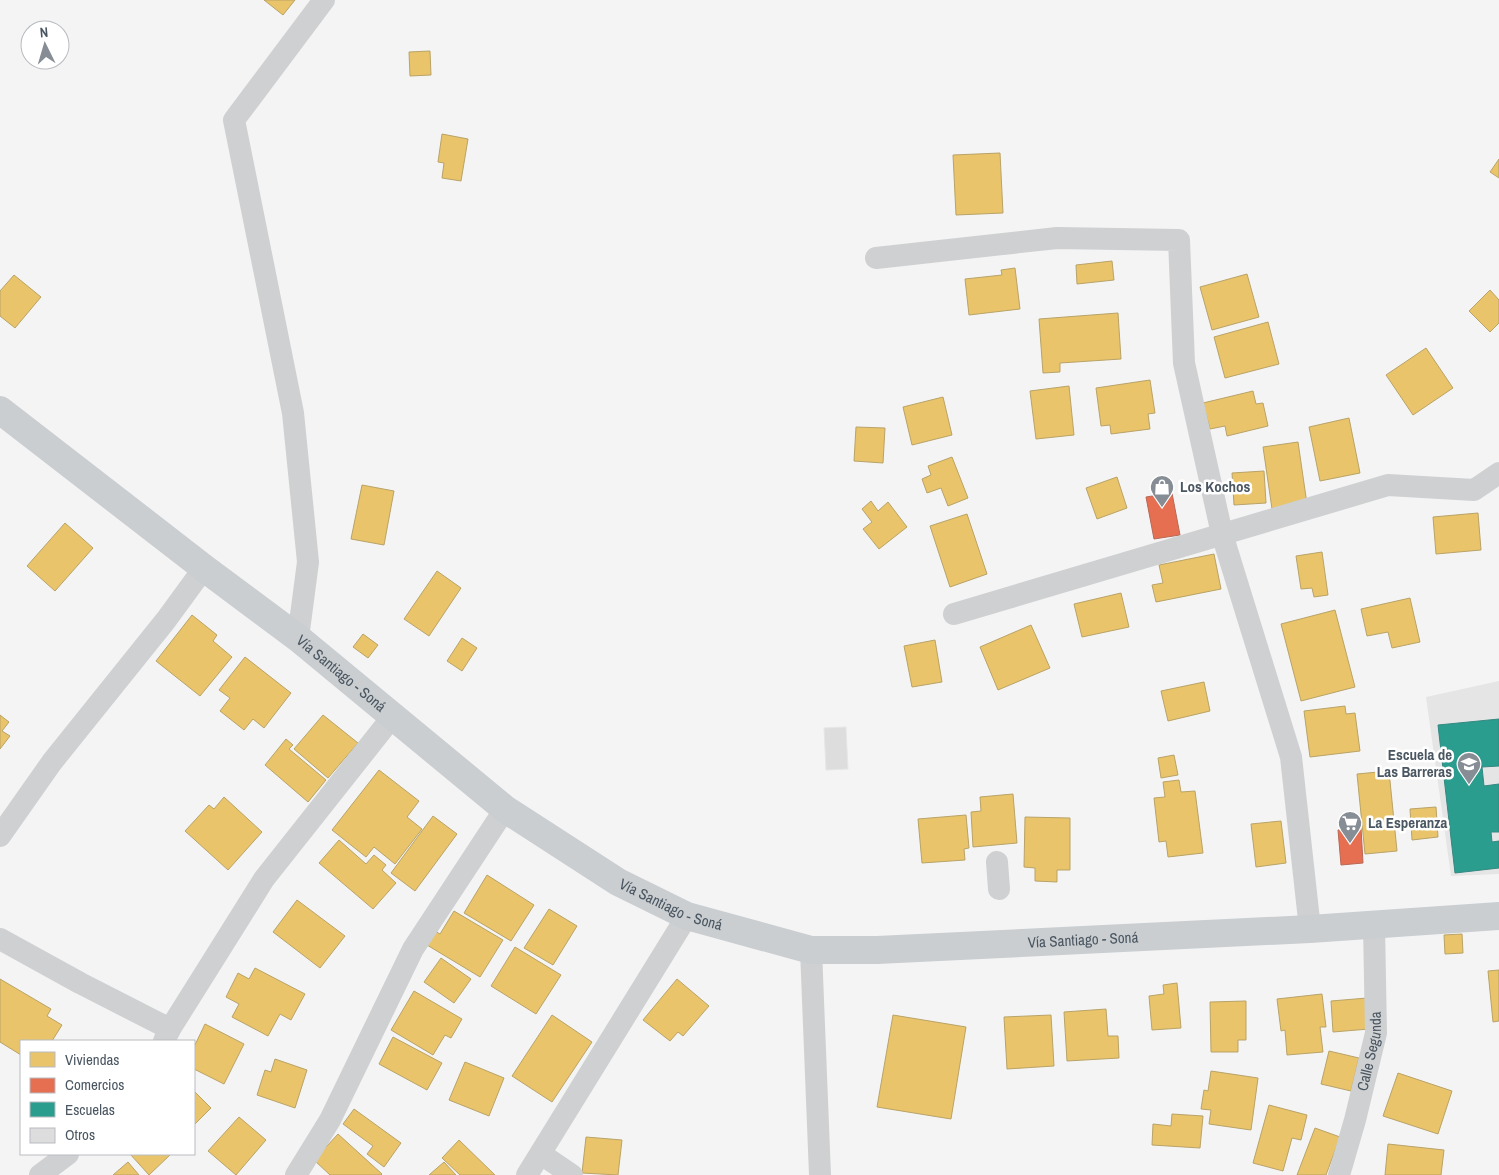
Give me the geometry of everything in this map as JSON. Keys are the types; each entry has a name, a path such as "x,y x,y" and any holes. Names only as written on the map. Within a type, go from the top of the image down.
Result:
{"main road":[{"name":"Vía Santiago - Soná","path":"0,410 204,568 298,638 505,809 618,882 687,916 811,950 877,950 1310,929 1499,916"}],"street":[{"path":"298,638 308,562 293,413 234,120 324,0"},
{"path":"876,258 1057,238 1179,240 1184,363 1222,534 1291,757 1310,929"},
{"path":"954,614 1388,485 1474,490 1499,473"},
{"path":"0,836 52,762 166,620 204,568"},
{"path":"0,939 80,983 167,1035 264,879 393,716"},
{"path":"296,1175 330,1120 413,949 505,809"},
{"path":"997,862 998,889"},
{"path":"527,1175 687,916"},
{"name":"Calle Segunda","path":"1338,1175 1355,1120 1376,1033 1374,925"},
{"path":"811,950 820,1175"},
{"path":"541,1154 572,1175"},
{"path":"40,1175 67,1155"}],"shaded area":[{"name":"Escuela de Las Barreras","path":"1499,681 1499,874 1451,876 1426,697"}],"building: Viviendas":[{"path":"264,0 295,0 283,15"},
{"path":"430,51 431,75 410,76 409,52"},
{"path":"442,134 468,139 461,181 442,178 444,163 438,162"},
{"path":"1000,153 1003,213 956,215 953,155"},
{"path":"1499,159 1499,178 1490,172"},
{"path":"1112,261 1114,280 1077,284 1076,265"},
{"path":"1015,268 1020,309 969,315 965,279 1002,275 1001,270"},
{"path":"1247,274 1259,317 1212,330 1200,287"},
{"path":"14,275 41,297 15,328 0,316 0,291"},
{"path":"1490,290 1499,300 1499,323 1490,332 1469,311"},
{"path":"1118,313 1121,359 1060,363 1060,372 1043,373 1039,319"},
{"path":"1268,322 1279,364 1225,378 1214,337"},
{"path":"1426,348 1453,388 1413,415 1386,375"},
{"path":"1150,380 1155,413 1148,414 1150,429 1111,434 1110,425 1101,426 1096,388"},
{"path":"1069,386 1074,435 1036,439 1030,391"},
{"path":"1253,391 1256,404 1263,403 1268,426 1227,436 1225,426 1210,429 1203,403"},
{"path":"943,397 952,435 912,445 903,407"},
{"path":"1349,418 1360,473 1320,481 1309,427"},
{"path":"856,427 885,428 883,463 854,461"},
{"path":"1298,442 1307,504 1272,509 1263,447"},
{"path":"952,457 968,498 948,506 941,488 927,493 922,479 931,475 928,466"},
{"path":"1264,471 1266,503 1234,505 1232,473"},
{"path":"1117,477 1127,508 1097,519 1086,488"},
{"path":"362,485 394,491 384,545 351,539"},
{"path":"871,501 878,511 888,502 907,527 879,549 863,529 872,522 862,509"},
{"path":"1478,513 1481,550 1436,554 1433,517"},
{"path":"967,514 987,574 950,587 930,526"},
{"path":"65,523 93,548 55,591 27,566"},
{"path":"1322,552 1328,595 1314,597 1312,588 1301,589 1296,556"},
{"path":"1214,554 1221,589 1156,602 1152,585 1163,583 1159,565"},
{"path":"437,571 461,588 429,636 404,619"},
{"path":"1121,593 1129,627 1082,637 1074,604"},
{"path":"1410,598 1420,642 1392,648 1388,632 1367,636 1361,609"},
{"path":"1335,610 1355,687 1301,701 1281,624"},
{"path":"192,615 217,635 213,641 232,657 200,696 156,661"},
{"path":"1031,625 1050,668 998,690 980,647"},
{"path":"363,634 378,645 368,658 353,647"},
{"path":"462,638 477,648 462,671 447,661"},
{"path":"935,640 942,682 912,687 904,646"},
{"path":"245,657 291,693 264,728 253,719 244,730 220,711 230,698 219,690"},
{"path":"1204,682 1210,711 1168,721 1161,691"},
{"path":"1345,706 1346,714 1355,713 1360,751 1310,757 1304,711"},
{"path":"0,715 9,722 2,731 10,736 0,749"},
{"path":"323,715 358,743 328,778 294,749"},
{"path":"286,739 293,745 289,749 326,780 308,802 265,765"},
{"path":"1174,755 1178,775 1161,778 1158,758"},
{"path":"379,770 419,801 407,817 422,829 395,864 374,847 366,857 332,830"},
{"path":"1389,771 1397,851 1365,854 1357,774"},
{"path":"1179,780 1181,792 1195,791 1203,853 1168,857 1166,841 1159,842 1154,798 1165,797 1163,782"},
{"path":"1013,794 1017,843 973,847 971,812 981,811 980,797"},
{"path":"224,797 262,832 228,870 185,831 209,805 214,809"},
{"path":"1436,807 1438,837 1412,840 1410,809"},
{"path":"966,815 969,848 964,849 965,860 922,863 918,819"},
{"path":"433,816 457,834 415,891 391,873"},
{"path":"1025,817 1070,818 1070,870 1057,870 1057,882 1035,881 1035,868 1024,867"},
{"path":"1281,821 1286,863 1256,867 1251,824"},
{"path":"339,840 366,864 374,855 386,865 382,870 396,883 373,909 319,863"},
{"path":"487,875 534,905 511,941 464,913"},
{"path":"297,900 345,936 320,968 273,932"},
{"path":"549,909 577,926 553,965 524,948"},
{"path":"454,911 503,940 480,977 427,945 435,931 440,934"},
{"path":"1462,934 1463,953 1445,954 1444,935"},
{"path":"515,947 561,975 536,1014 491,986"},
{"path":"441,958 471,979 454,1003 424,982"},
{"path":"255,968 305,994 291,1020 280,1014 268,1036 232,1017 239,1004 226,997 238,973 249,979"},
{"path":"1499,970 1499,1021 1493,1022 1488,971"},
{"path":"0,979 51,1009 47,1016 62,1025 53,1040 20,1040 20,1054 0,1042"},
{"path":"677,979 709,1006 683,1036 678,1032 670,1041 643,1020"},
{"path":"1177,983 1181,1028 1152,1030 1149,996 1164,994 1163,985"},
{"path":"414,991 462,1019 451,1038 445,1035 433,1055 391,1030"},
{"path":"1322,994 1326,1027 1320,1027 1323,1052 1287,1055 1285,1030 1281,1031 1277,999"},
{"path":"1367,998 1369,1029 1333,1032 1331,1001"},
{"path":"1246,1001 1246,1040 1238,1040 1238,1052 1211,1052 1210,1002"},
{"path":"1106,1009 1108,1036 1118,1036 1119,1058 1067,1061 1064,1012"},
{"path":"552,1015 592,1042 552,1102 512,1076"},
{"path":"893,1015 966,1027 951,1119 877,1107"},
{"path":"1051,1015 1054,1066 1007,1069 1004,1017"},
{"path":"205,1024 244,1044 224,1084 195,1070 195,1045"},
{"path":"393,1037 442,1063 427,1090 379,1064"},
{"path":"1329,1051 1359,1058 1351,1091 1321,1084"},
{"path":"275,1059 307,1070 295,1108 257,1095 265,1070 271,1072"},
{"path":"465,1062 504,1078 489,1116 449,1100"},
{"path":"1211,1071 1258,1078 1251,1130 1209,1124 1211,1110 1201,1109 1204,1090 1208,1091"},
{"path":"1398,1073 1452,1091 1438,1134 1383,1116"},
{"path":"195,1092 211,1108 195,1124"},
{"path":"1269,1105 1307,1115 1301,1140 1292,1138 1283,1171 1253,1163"},
{"path":"354,1109 401,1143 384,1167 367,1154 373,1146 343,1124"},
{"path":"1172,1114 1203,1116 1200,1148 1152,1145 1153,1124 1171,1126"},
{"path":"239,1117 266,1140 236,1175 208,1151"},
{"path":"1315,1128 1340,1137 1326,1175 1297,1175"},
{"path":"338,1134 382,1174 330,1175 314,1160"},
{"path":"586,1137 622,1140 618,1175 582,1173"},
{"path":"459,1140 495,1175 460,1175 442,1158"},
{"path":"1388,1144 1444,1150 1441,1175 1385,1175"},
{"path":"131,1155 170,1155 149,1175"},
{"path":"128,1162 139,1175 113,1175"},
{"path":"444,1162 456,1175 429,1175"}],"building: Comercios":[{"path":"1172,493 1180,535 1154,539 1146,497"},
{"path":"1361,828 1363,863 1341,865 1338,830"}],"building: Escuelas":[{"name":"Escuela de Las Barreras","path":"1499,719 1499,766 1482,767 1484,786 1499,784 1499,832 1491,832 1492,842 1499,841 1499,868 1455,873 1438,725"}],"building: Otros":[{"path":"846,727 848,769 826,770 824,728"}],"place":[{"name":"Los Kochos","path":"1162,508"},
{"name":"Escuela de Las Barreras","path":"1469,785"},
{"name":"La Esperanza","path":"1350,844"}]}
